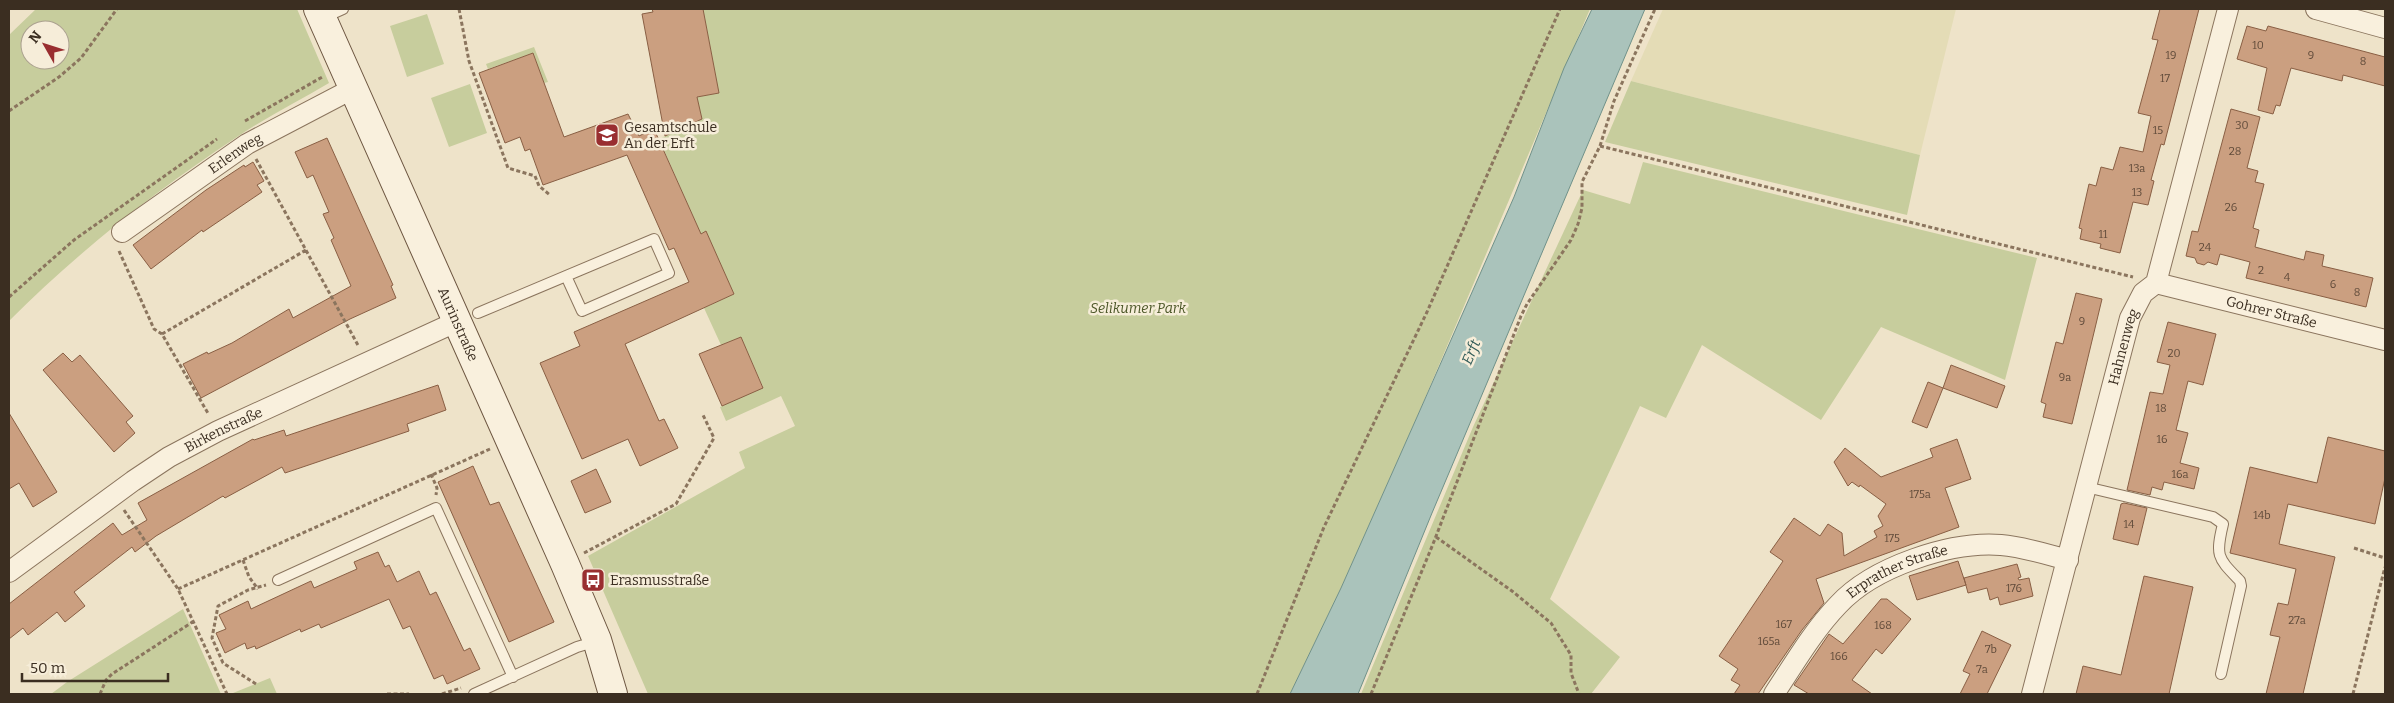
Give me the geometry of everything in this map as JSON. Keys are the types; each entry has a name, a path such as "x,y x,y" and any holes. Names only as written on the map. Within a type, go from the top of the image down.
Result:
{"main road":[{"name":"Aurinstraße","path":"328,12 354,88 468,317 510,440 600,648 623,694"},
{"name":"Aurinstraße","path":"600,648 613,694"}],"street":[{"path":"2156,283 2228,9"},
{"path":"2316,9 2385,28"},
{"name":"Erlenweg","path":"114,235 247,144 354,88"},
{"name":"Gohrer Straße","path":"2156,283 2385,340"},
{"name":"Hahnenweg","path":"2032,694 2130,318 2142,293 2156,283"},
{"name":"Birkenstraße","path":"9,572 114,495 170,457 218,431 468,317"},
{"name":"Erprather Straße","path":"1774,694 1838,604 1864,583 1888,569 1947,549 1981,544 2020,547 2068,560"}],"lane":[{"path":"468,317 654,239 669,274 582,311 566,276"},
{"path":"2086,486 2212,517 2223,524 2218,543 2219,556 2240,581 2241,586 2221,674"},
{"path":"278,580 436,508 513,677"},
{"path":"474,694 577,647 600,648"}],"path":[{"path":"9,111 59,77 81,58 99,37 117,9"},
{"path":"459,9 469,61 508,168 535,176 538,186 550,194"},
{"path":"1257,694 1324,527 1427,312 1560,9"},
{"path":"1371,694 1436,537 1521,316 1527,304 1571,240 1578,224 1582,208 1582,182 1600,146 1614,101 1655,9"},
{"path":"247,144 368,362"},
{"path":"1600,146 2156,283"},
{"path":"99,221 114,235 154,330 162,334 218,431"},
{"path":"162,334 306,250"},
{"path":"565,564 676,504 714,438 703,414"},
{"path":"178,589 510,440"},
{"path":"431,474 437,488 436,508"},
{"path":"114,495 178,589 227,694"},
{"path":"1436,537 1512,591 1551,623 1571,655 1571,673 1579,694"},
{"path":"2354,548 2385,558"},
{"path":"243,560 249,577 258,589"},
{"path":"2353,694 2385,567"},
{"path":"256,684 223,663 212,638 218,606 248,590 258,589 278,580"},
{"path":"100,694 106,680 112,674 194,621"},
{"path":"387,694 409,694"}],"shaded area":[{"path":"1663,9 1956,9 1920,155 1631,81"}],"green space":[{"path":"36,9 297,9 329,83 248,130 176,179 118,223 35,295 9,321 9,35 20,24 20,70 70,70 70,20 25,20"},
{"name":"Selikumer Park","path":"703,9 1590,9 1417,417 1341,588 1290,694 648,694 588,556 745,468 739,452 795,426 781,396 726,421 720,407 763,387 741,337 721,345 704,308 734,294 706,232 701,234 659,139 701,119 697,97 719,93"},
{"path":"427,14 444,64 407,77 390,26"},
{"path":"534,47 548,82 544,83 533,53 488,69 486,64"},
{"path":"1631,81 1920,155 1907,215 1605,142"},
{"path":"470,84 487,133 449,147 431,98"},
{"path":"1643,162 2037,258 2005,380 1881,327 1821,420 1702,345 1666,418 1640,406 1550,599 1620,657 1591,694 1361,694 1473,427 1583,190 1630,204"},
{"path":"183,609 221,694 51,694 67,682"},
{"path":"270,678 277,694 233,693"}],"water":[{"name":"Erft","path":"1592,9 1645,9 1432,513 1358,694 1290,694 1341,588 1514,197 1564,68"}],"building":[{"path":"652,9 703,9 719,93 697,97 702,119 665,136 642,14 653,12"},
{"path":"2160,9 2199,9 2164,145 2161,144 2151,180 2154,181 2148,205 2133,202 2120,253 2100,248 2101,244 2080,239 2082,229 2079,228 2089,184 2096,186 2101,167 2113,170 2120,147 2143,152 2151,116 2138,113 2158,40 2152,39"},
{"path":"2247,26 2266,31 2268,26 2385,57 2385,86 2343,75 2342,81 2291,68 2280,106 2276,105 2273,114 2258,110 2267,68 2237,59"},
{"path":"533,53 564,137 628,114 639,136 654,129 701,234 706,231 734,294 625,344 659,421 664,419 678,448 640,466 628,439 582,459 540,363 580,346 574,332 689,282 674,248 669,250 627,155 543,185 530,149 525,151 520,137 505,143 479,73"},
{"path":"2231,109 2260,117 2247,168 2258,171 2255,182 2264,184 2253,228 2259,230 2255,247 2304,260 2306,251 2324,255 2322,266 2373,278 2366,307 2246,278 2250,262 2220,254 2217,265 2208,262 2204,265 2197,263 2195,258 2186,256 2192,231 2198,232"},
{"path":"327,138 393,285 391,286 396,298 350,319 201,398 183,364 207,352 208,354 232,343 289,309 293,318 351,286 331,240 334,238 323,214 329,212 313,175 307,178 295,152"},
{"path":"253,162 264,181 257,185 262,192 203,232 202,230 151,269 133,245 206,190 244,165 245,167"},
{"path":"2076,293 2102,299 2072,424 2043,417 2046,404 2041,402 2056,342 2063,344"},
{"path":"2168,322 2216,334 2203,385 2188,381 2176,430 2188,433 2180,463 2199,468 2194,489 2164,482 2162,490 2152,487 2150,495 2127,490 2150,392 2163,394 2170,365 2157,362"},
{"path":"741,337 763,388 722,406 699,354"},
{"path":"63,353 72,362 80,355 133,416 126,422 135,433 114,452 43,370"},
{"path":"1951,365 2005,386 1997,408 1943,388"},
{"path":"1928,382 1943,388 1927,428 1912,422"},
{"path":"438,385 446,410 407,424 409,431 285,473 282,467 225,498 223,496 156,536 135,552 132,547 74,592 85,606 65,622 57,612 28,635 23,628 9,639 9,604 113,523 122,535 147,520 138,503 253,439 284,430 286,436"},
{"path":"9,413 57,492 33,507 19,483 9,489"},
{"path":"2328,437 2385,451 2385,478 2375,524 2288,504 2279,544 2335,557 2303,694 2266,694 2280,637 2270,635 2278,603 2288,605 2296,569 2230,553 2250,467 2317,483"},
{"path":"1957,439 1971,479 1945,488 1959,527 1816,579 1824,603 1802,630 1758,694 1734,694 1740,685 1731,680 1738,669 1719,656 1783,561 1770,552 1794,518 1820,536 1828,524 1842,533 1844,556 1877,537 1874,531 1883,526 1878,516 1886,504 1860,485 1859,487 1852,482 1848,486 1834,462 1845,448 1881,477 1933,457 1930,449"},
{"path":"473,466 490,505 499,502 554,622 509,642 438,482"},
{"path":"596,469 611,502 585,513 571,481"},
{"path":"2121,504 2147,508 2138,545 2113,539"},
{"path":"378,552 385,567 389,565 397,582 419,571 430,595 436,592 464,651 470,648 480,669 447,684 443,675 434,679 410,626 403,629 389,599 321,628 319,624 301,632 300,629 256,649 255,646 247,649 245,643 225,653 216,633 226,629 219,615 248,601 251,609 311,581 314,588 357,569 354,562"},
{"path":"1958,561 1966,585 1917,600 1909,576"},
{"path":"2017,564 2021,577 2018,578 2019,580 2029,578 2033,596 2000,605 1998,597 1990,600 1987,588 1968,593 1964,578"},
{"path":"2144,576 2193,587 2169,694 2076,694 2083,666 2121,675"},
{"path":"1881,599 1887,599 1911,619 1882,654 1876,649 1852,680 1872,694 1809,694 1794,685 1829,634 1843,644"},
{"path":"1982,631 2011,645 1987,694 1960,694 1970,674 1963,671"}],"place":[{"name":"Gesamtschule An der Erft","path":"607,135"},
{"name":"Erasmusstraße","path":"593,580"}]}
